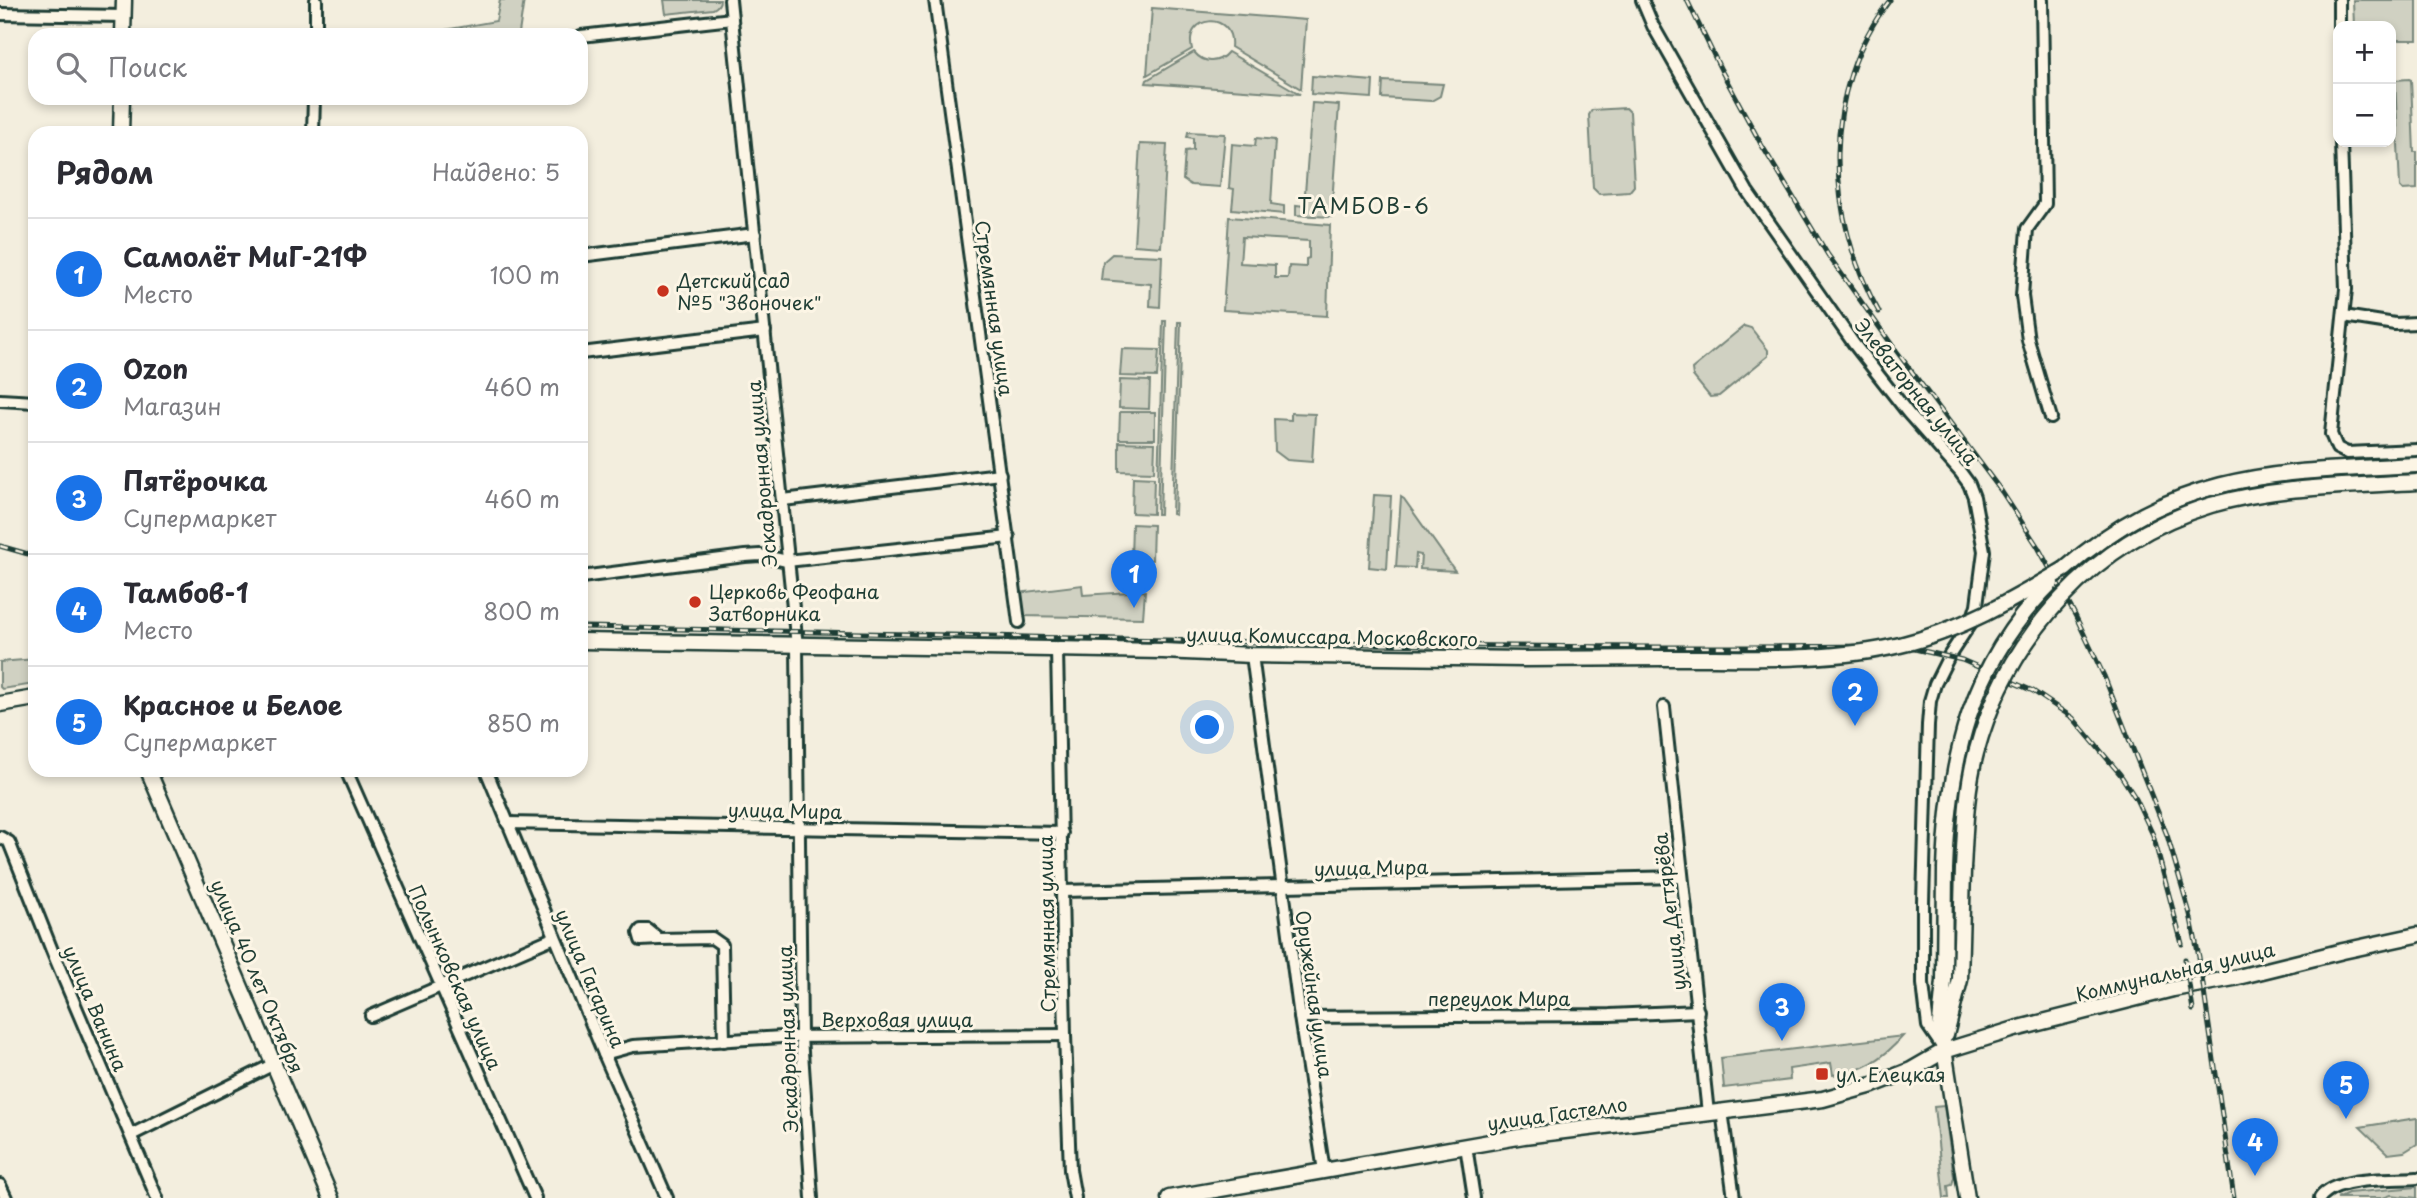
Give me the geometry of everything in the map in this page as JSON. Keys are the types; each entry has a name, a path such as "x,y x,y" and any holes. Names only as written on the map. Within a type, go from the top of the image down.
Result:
{"main road":[{"path":"123,28 124,0"},
{"path":"121,126 122,105"},
{"path":"1967,1198 1940,1023 1944,981 1949,799 1962,734 1973,702 2004,640 2065,569 2096,543 2131,521 2183,496 2230,482 2285,472 2417,465"},
{"path":"1944,1051 1948,1022 1957,999 1960,980 1963,869 1970,777 1989,713 2013,662 2033,630 2073,586 2116,551 2162,524 2211,505 2291,491 2417,482"},
{"name":"улица Комиссара Московского","path":"588,642 1252,655 1660,658 1847,654 1892,647 1961,624 2065,569"},
{"path":"0,704 28,699"},
{"name":"улица 40 лет Октября","path":"151,777 331,1198"},
{"name":"Коммунальная улица","path":"1944,1051 2002,1032 2173,989 2234,978 2417,935"},
{"name":"улица Гастелло","path":"1168,1198 1588,1127 1823,1099 1853,1092 1910,1070 1944,1051"}],"street":[{"path":"316,0 316,28"},
{"name":"Эскадронная улица","path":"730,0 797,646 801,1037 812,1198"},
{"name":"Стремянная улица","path":"935,0 1019,622"},
{"name":"Элеваторная улица","path":"1642,0 1653,26 1747,191 1854,344 1908,413 1961,473 1974,497 1984,551 1978,606 1936,684 1930,701 1928,724 1923,984 1928,1026 1944,1051"},
{"path":"2042,0 2045,204 2027,229 2022,296 2028,340 2052,418"},
{"path":"2339,0 2339,21"},
{"path":"0,14 124,16"},
{"path":"588,35 732,19"},
{"path":"313,126 314,105"},
{"path":"2341,147 2346,289 2332,434 2337,447 2347,453 2417,450"},
{"path":"588,255 755,234"},
{"path":"2344,316 2395,324 2417,323"},
{"path":"588,353 765,331"},
{"path":"0,400 28,402"},
{"path":"783,500 1000,474"},
{"path":"588,576 745,555 760,555 787,561 1009,537"},
{"name":"Стремянная улица","path":"1057,650 1065,1035 1070,1170 1074,1198"},
{"name":"Оружейная улица","path":"1252,655 1300,1017 1324,1171"},
{"name":"улица Дегтярёва","path":"1664,707 1698,1010 1715,1112 1734,1198"},
{"name":"Полынковская улица","path":"349,777 535,1198"},
{"name":"улица Гагарина","path":"489,777 667,1198"},
{"name":"улица Мира","path":"508,823 1062,833"},
{"name":"улица Ванина","path":"0,836 9,842 157,1198"},
{"name":"улица Мира","path":"1062,891 1681,877"},
{"path":"371,1016 555,937"},
{"path":"659,939 712,938 722,945 724,1041"},
{"name":"переулок Мира","path":"1300,1017 1610,1015 1698,1010"},
{"name":"Верховая улица","path":"604,1054 633,1046 801,1037 1065,1035"},
{"path":"131,1135 275,1063"},
{"path":"1466,1146 1474,1198"},
{"path":"2320,1198 2338,1185 2417,1178"},
{"path":"0,1185 6,1198"}],"shaded area":[{"path":"500,0 524,0 520,28 456,28 496,21"},
{"path":"664,0 720,0 718,6 713,9 666,14"},
{"path":"2353,0 2417,0 2417,40 2396,40 2396,21 2354,21"},
{"path":"1152,8 1306,20 1301,89 1231,47 1230,35 1225,27 1210,21 1201,23 1195,29 1191,37 1192,49 1147,75"},
{"path":"1194,52 1202,59 1211,61 1220,59 1228,52 1300,94 1146,83"},
{"path":"1312,76 1373,81 1372,98 1311,94"},
{"path":"2396,80 2411,80 2417,189 2403,190 2400,187"},
{"path":"1383,81 1443,84 1440,96 1431,101 1382,98"},
{"path":"1312,103 1339,105 1331,217 1296,215 1296,205 1304,206"},
{"path":"1626,108 1630,112 1634,186 1629,192 1599,194 1593,188 1589,115 1592,110"},
{"path":"1188,132 1225,134 1220,187 1191,185 1183,180 1185,151 1193,150 1193,138 1187,137"},
{"path":"1256,138 1275,140 1271,204 1284,206 1284,214 1232,209 1234,189 1229,188 1232,144 1255,146"},
{"path":"1140,144 1167,145 1161,247 1134,245"},
{"path":"1229,217 1330,225 1327,316 1223,310","holes":["1242,237 1309,241 1306,267 1289,266 1288,278 1275,278 1275,265 1240,263"]},
{"path":"1112,254 1162,256 1160,307 1150,306 1151,284 1101,280 1103,262"},
{"path":"1163,321 1166,321 1160,514 1157,514"},
{"path":"1178,322 1181,322 1175,515 1172,514"},
{"path":"1744,326 1751,328 1768,350 1768,356 1719,396 1710,397 1693,376 1692,369"},
{"path":"1122,349 1159,350 1157,377 1120,376"},
{"path":"1120,380 1150,381 1149,409 1119,408"},
{"path":"1120,412 1155,412 1155,439 1119,439"},
{"path":"1291,413 1315,414 1312,462 1287,460 1275,451 1274,419 1291,420"},
{"path":"1119,442 1155,443 1154,472 1119,471"},
{"path":"1133,477 1154,478 1153,514 1132,513"},
{"path":"1374,495 1391,496 1387,569 1369,567"},
{"path":"1401,497 1455,571 1420,569 1421,555 1416,554 1415,568 1396,567"},
{"path":"1132,524 1153,525 1152,560 1131,559"},
{"path":"1082,585 1083,595 1145,591 1143,618 1020,616 1017,593"},
{"path":"28,660 28,685 2,689 0,662"},
{"path":"1903,1036 1880,1057 1854,1070 1833,1075 1831,1063 1789,1069 1790,1080 1724,1088 1721,1058"},
{"path":"1944,1106 1954,1177 1952,1185 1948,1186 1949,1198 1944,1198 1934,1107"},
{"path":"2417,1118 2417,1144 2404,1152 2388,1154 2360,1127"},
{"path":"2417,1187 2417,1198 2391,1195 2383,1198 2337,1198 2348,1193"}],"railway":[{"path":"1687,0 1761,144 1828,255 2002,492 2038,547 2104,676 2167,835 2190,914 2199,957 2234,1198"},
{"path":"1879,312 1861,275 1848,235 1840,195 1838,154 1842,113 1851,73 1867,35 1890,0"},
{"path":"0,546 28,554"},
{"path":"588,627 1385,644 1906,647 1962,660 2033,691 2073,718 2120,774 2136,799 2153,835 2182,944"},
{"path":"2185,959 2193,1010"}],"place":[{"name":"Детский сад №5 \"Звоночек\"","path":"663,291"},
{"name":"Церковь Феофана Затворника","path":"695,602"},
{"name":"Самолёт МиГ-21Ф","path":"1134,608"},
{"name":"Ozon","path":"1855,726"},
{"name":"Пятёрочка","path":"1782,1041"},
{"name":"ул. Елецкая","path":"1822,1074"},
{"name":"Красное и Белое","path":"2346,1119"},
{"name":"Тамбов-1","path":"2255,1176"}],"district":[{"name":"ТАМБОВ-6","path":"1364,205"}]}
